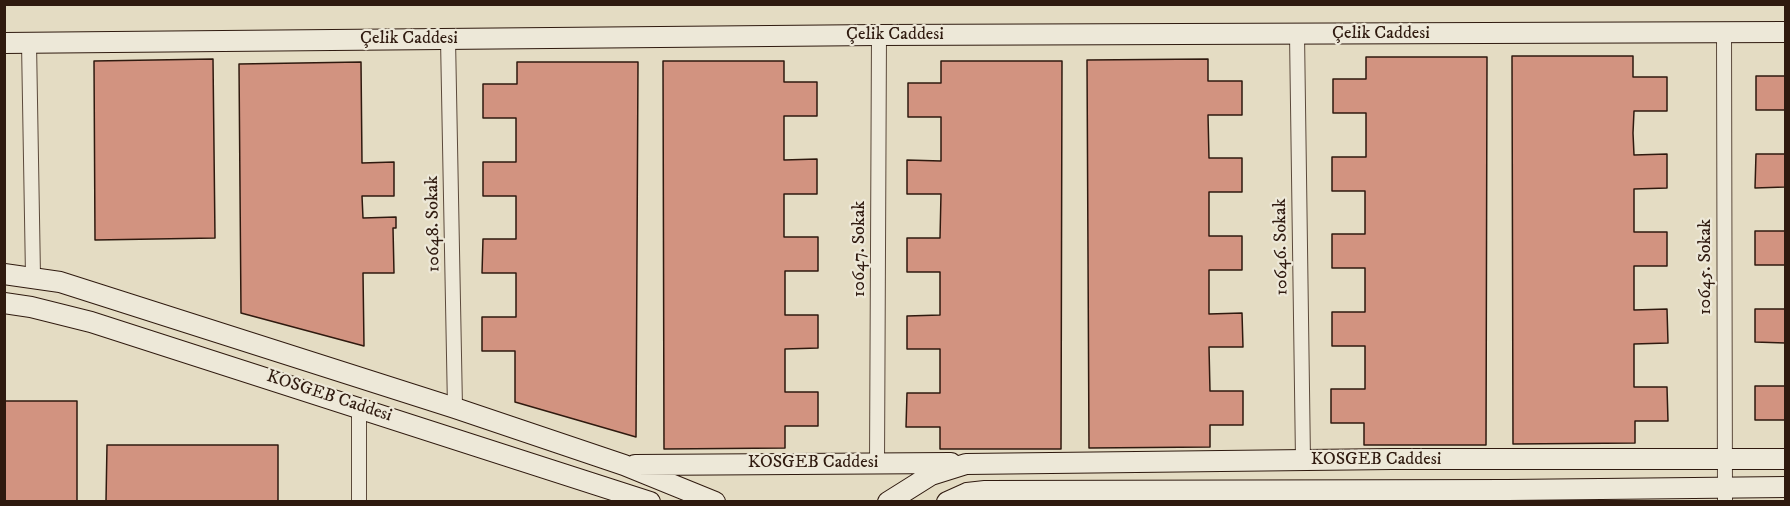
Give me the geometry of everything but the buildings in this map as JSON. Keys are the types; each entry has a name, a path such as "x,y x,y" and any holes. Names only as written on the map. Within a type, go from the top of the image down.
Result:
{"main road":[{"name":"Çelik Caddesi","path":"4,43 879,35 1785,32"},
{"name":"KOSGEB Caddesi","path":"4,274 33,276 84,289 455,408 624,465 715,501"},
{"name":"KOSGEB Caddesi","path":"4,303 31,307 91,322 650,501"},
{"name":"KOSGEB Caddesi","path":"624,465 1785,459"},
{"name":"KOSGEB Caddesi","path":"888,501 931,475 966,464"},
{"name":"KOSGEB Caddesi","path":"947,501 985,491 1725,495 1785,487"}],"street":[{"name":"10645. Sokak","path":"1724,32 1725,495"},
{"name":"10646. Sokak","path":"1297,34 1303,460"},
{"name":"10647. Sokak","path":"877,463 879,35"},
{"name":"10648. Sokak","path":"448,39 455,408"},
{"path":"29,43 33,276"},
{"path":"358,501 359,407"}]}
